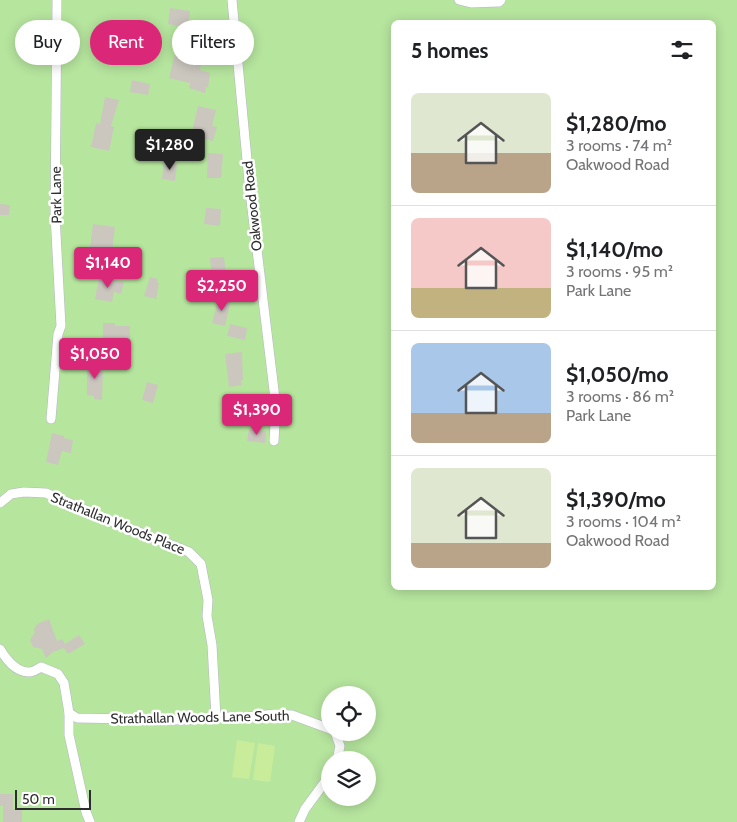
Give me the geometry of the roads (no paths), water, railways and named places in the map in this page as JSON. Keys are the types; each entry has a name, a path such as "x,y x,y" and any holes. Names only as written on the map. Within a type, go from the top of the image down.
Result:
{"street":[{"name":"Park Lane","path":"50,419 58,334 61,326 55,215 57,0"},
{"name":"Oakwood Road","path":"232,0 250,192 276,407 274,441"},
{"path":"459,0 471,3 500,1"},
{"name":"Strathallan Woods Place","path":"0,504 11,494 24,492 46,494 190,552 201,564 208,600 207,616 212,646 216,717"},
{"path":"0,649 14,667 29,672 41,668 58,674 64,683 69,713 69,735 86,812 90,822"},
{"name":"Strathallan Woods Lane South","path":"69,713 77,718 182,720 275,714 292,715 321,726"},
{"path":"299,822 305,809 321,787"}]}
